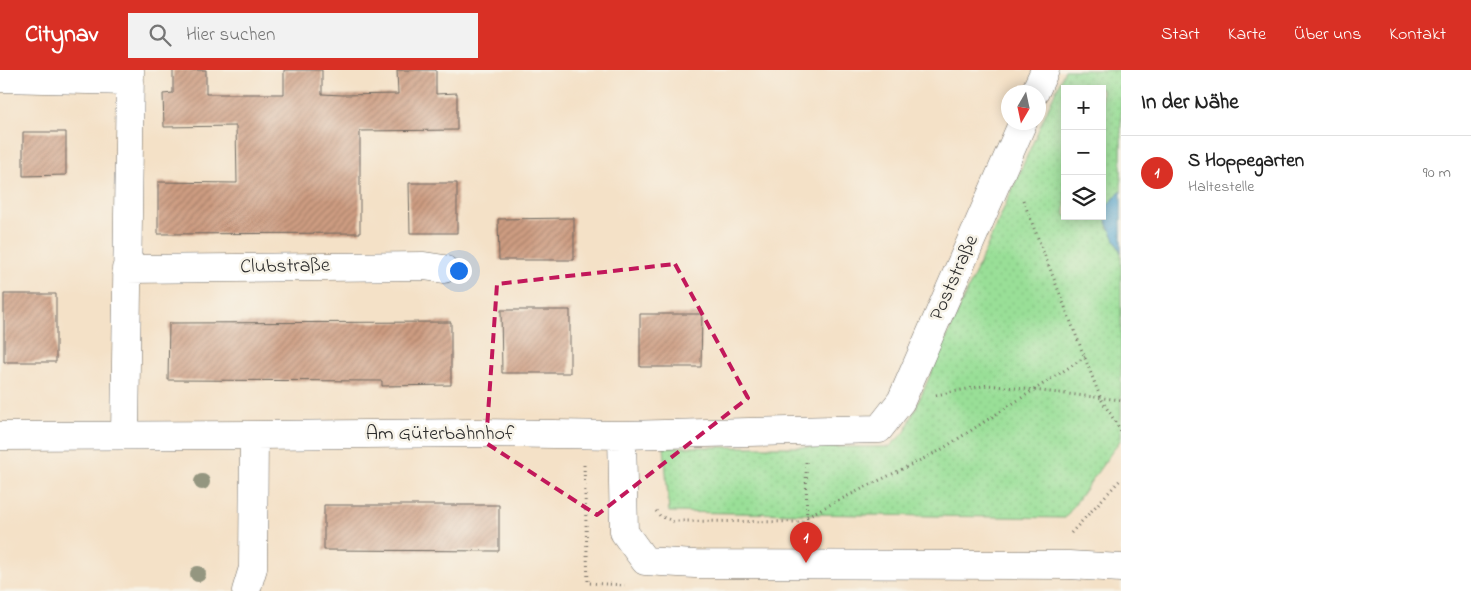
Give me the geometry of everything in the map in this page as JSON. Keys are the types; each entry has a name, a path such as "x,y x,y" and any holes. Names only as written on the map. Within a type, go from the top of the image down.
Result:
{"street":[{"path":"1038,85 1045,70"},
{"path":"0,78 130,75 125,435"},
{"name":"Poststraße","path":"879,429 900,401 1020,130"},
{"name":"Clubstraße","path":"126,269 424,266 444,269"},
{"name":"Am Güterbahnhof","path":"0,436 622,434 879,429"},
{"path":"622,434 624,532 645,561 695,564 1069,565 1116,560"},
{"path":"246,591 253,568 254,436"}],"path":[{"path":"999,178 1017,186 1101,398 1121,431"},
{"path":"807,516 939,451 1085,357"},
{"path":"900,401 988,385 1121,400"},
{"path":"806,431 806,564"},
{"path":"1071,533 1121,478"},
{"path":"654,509 660,516 673,520 807,522"}],"highlighted area":[{"path":"675,264 748,398 597,515 486,443 497,284"}],"green space":[{"path":"1065,70 1121,70 1121,191 1106,207 1106,85 1061,85 1061,220 1106,220 1121,253 1121,439 1065,518 669,512 664,447 889,447 905,432 1038,130 1046,130 1046,113"}],"water":[{"path":"1121,191 1121,253 1106,220 1106,207"}],"building":[{"path":"173,70 206,70 206,94 284,94 284,70 322,70 322,94 342,95 398,94 397,70 436,70 436,94 457,93 457,130 360,131 360,233 158,234 158,182 237,183 236,126 164,127 163,94 173,93"},
{"path":"23,132 66,132 66,175 23,176"},
{"path":"409,183 457,183 457,233 410,233"},
{"path":"574,218 574,260 499,260 498,219"},
{"path":"4,294 56,294 56,362 4,362"},
{"path":"501,310 570,310 570,373 502,373"},
{"path":"640,314 702,314 701,367 640,367"},
{"path":"451,322 451,385 382,386 382,381 168,380 169,323"},
{"path":"324,505 499,505 499,551 324,550"}],"place":[{"name":"S Hoppegarten","path":"806,563"}]}
